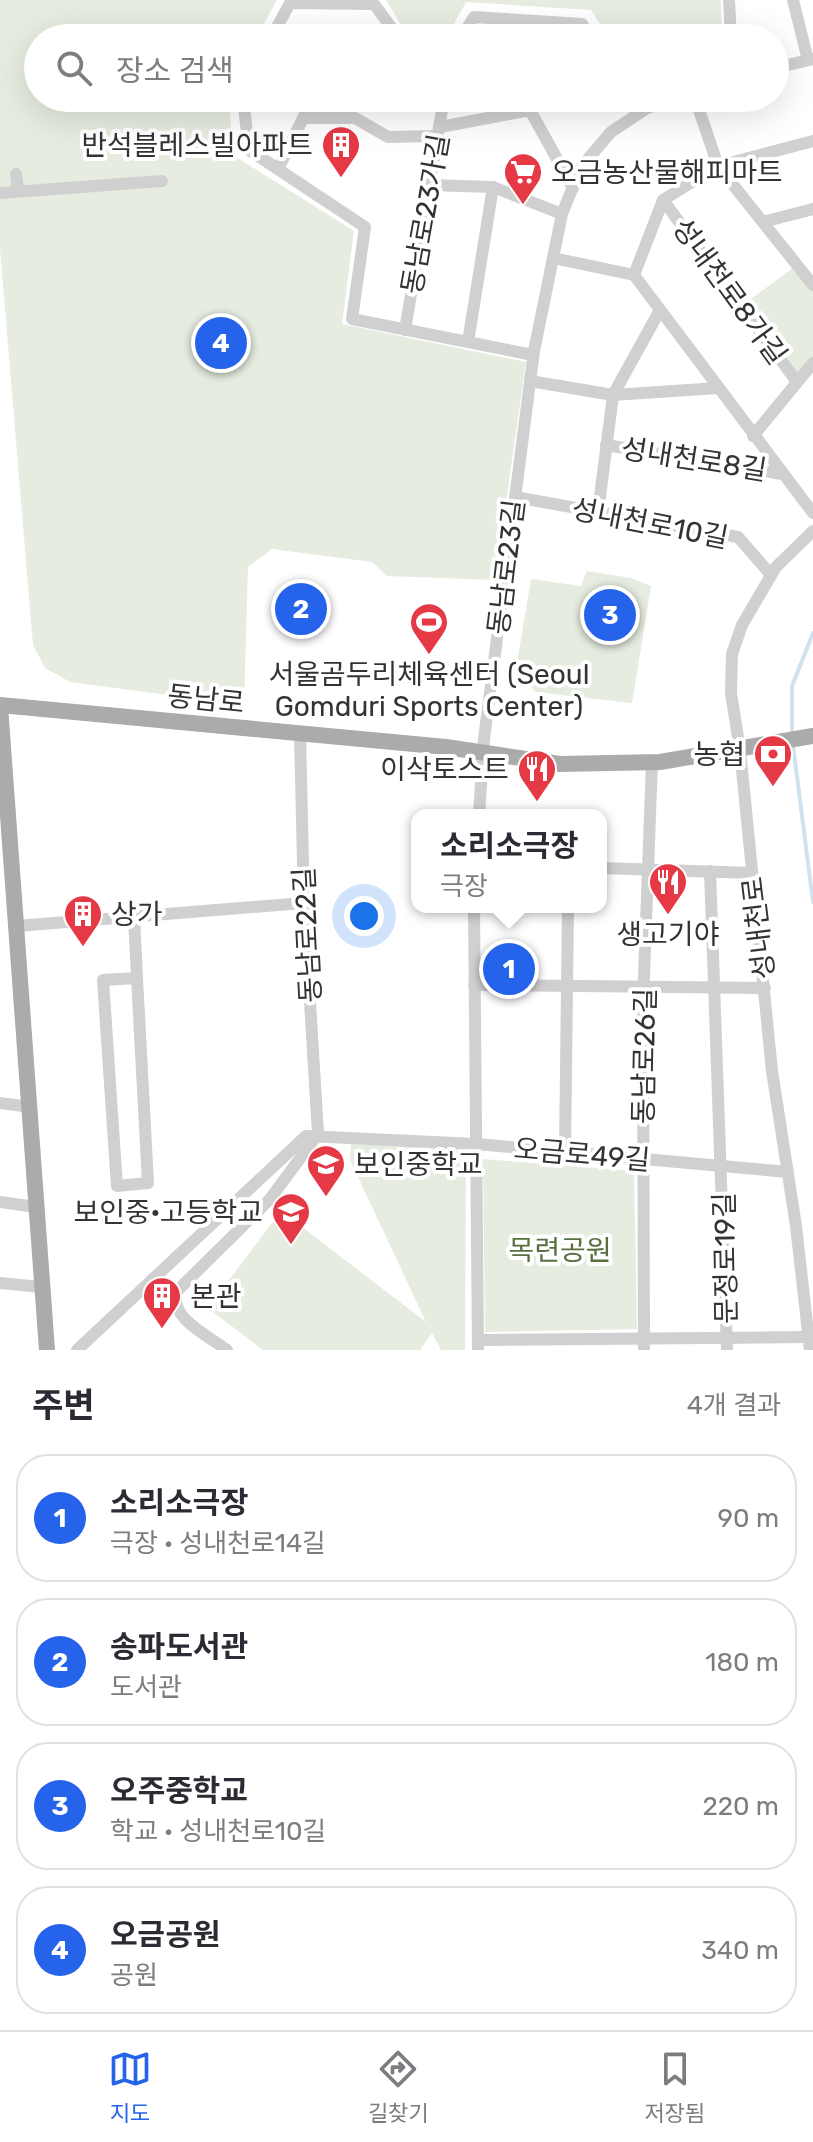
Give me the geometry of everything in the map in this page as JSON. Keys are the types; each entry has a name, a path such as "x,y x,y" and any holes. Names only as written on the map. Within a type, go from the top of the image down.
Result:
{"main road":[{"name":"동남로","path":"0,705 483,752 560,764 652,762 813,736"},
{"path":"0,705 7,882 17,926 47,1350"}],"street":[{"path":"729,0 730,24"},
{"path":"789,64 811,59 796,23 793,0"},
{"path":"279,24 290,3 374,4 389,24"},
{"path":"470,24 474,17 582,24"},
{"name":"동남로23가길","path":"245,112 249,150 365,227 352,319 533,355"},
{"path":"278,169 306,112"},
{"name":"동남로23가길","path":"405,330 442,112"},
{"path":"303,118 355,118 388,137 439,131 521,112"},
{"path":"531,112 573,188"},
{"path":"700,112 718,166 811,280"},
{"name":"동남로23길","path":"479,809 483,752 533,355 562,214 581,167 611,132 639,113"},
{"name":"성내천로8가길","path":"634,275 663,200 718,166 813,141"},
{"path":"16,174 18,191"},
{"path":"0,193 162,181"},
{"path":"429,185 493,187 562,214"},
{"path":"468,342 493,187"},
{"name":"성내천로8가길","path":"663,200 797,382"},
{"path":"763,222 813,209"},
{"path":"553,258 634,275"},
{"name":"성내천로8길","path":"634,275 813,513"},
{"name":"성내천로8길","path":"598,512 613,395 660,310"},
{"name":"성내천로8길","path":"753,436 813,363"},
{"path":"530,381 613,395 718,388"},
{"name":"성내천로8길","path":"606,445 782,474"},
{"name":"성내천로10길","path":"515,497 738,537 771,575"},
{"name":"성내천로","path":"809,1344 772,1071 740,750 731,693 732,654 742,625 771,575 813,531"},
{"name":"동남로22길","path":"300,736 304,903 318,1134"},
{"name":"동남로26길","path":"644,1344 645,986 652,762"},
{"path":"607,868 752,873"},
{"name":"문정로19길","path":"710,871 727,1344"},
{"path":"17,926 304,903"},
{"path":"474,913 478,1345 809,1344"},
{"path":"565,1152 568,913"},
{"path":"134,918 148,1183 117,1186 103,980 137,978"},
{"path":"474,985 765,988"},
{"path":"0,1103 30,1107"},
{"path":"77,1350 306,1136 318,1134"},
{"path":"227,1350 180,1315 175,1305 177,1291 270,1199 318,1134"},
{"name":"오금로49길","path":"318,1134 476,1144 788,1172"},
{"path":"0,1202 36,1207"},
{"path":"0,1283 41,1287"}],"green space":[{"path":"0,0 277,0 264,24 24,24 24,112 230,112 233,155 354,231 342,324 526,362 495,580 387,576 372,562 272,549 248,567 244,705 70,682 45,668 33,645 0,248"},
{"path":"386,0 721,0 722,24 600,24 591,10 466,2 454,24 401,24"},
{"path":"797,265 813,285 813,363 797,382 741,306"},
{"path":"587,571 631,578 651,586 632,703 535,692 517,663 531,579 581,586"},
{"path":"351,1144 466,1149 465,1350 441,1350 432,1333 420,1350 263,1350 208,1308 281,1211 426,1322 350,1160"},
{"name":"목련공원","path":"483,1159 634,1171 637,1329 485,1332"}],"waterway":[{"path":"792,737 792,686 813,633"},
{"path":"793,745 813,902"}],"place":[{"name":"반석블레스빌아파트","path":"341,179"},
{"name":"오금농산물해피마트","path":"523,206"},
{"name":"오금공원","path":"221,343"},
{"name":"송파도서관","path":"301,609"},
{"name":"오주중학교","path":"610,615"},
{"name":"서울곰두리체육센터 (Seoul Gomduri Sports Center)","path":"429,656"},
{"name":"농협","path":"773,788"},
{"name":"이삭토스트","path":"537,803"},
{"name":"생고기야","path":"668,916"},
{"name":"상가","path":"83,948"},
{"name":"소리소극장","path":"509,969"},
{"name":"보인중학교","path":"326,1198"},
{"name":"보인중·고등학교","path":"291,1246"},
{"name":"본관","path":"162,1330"}]}
